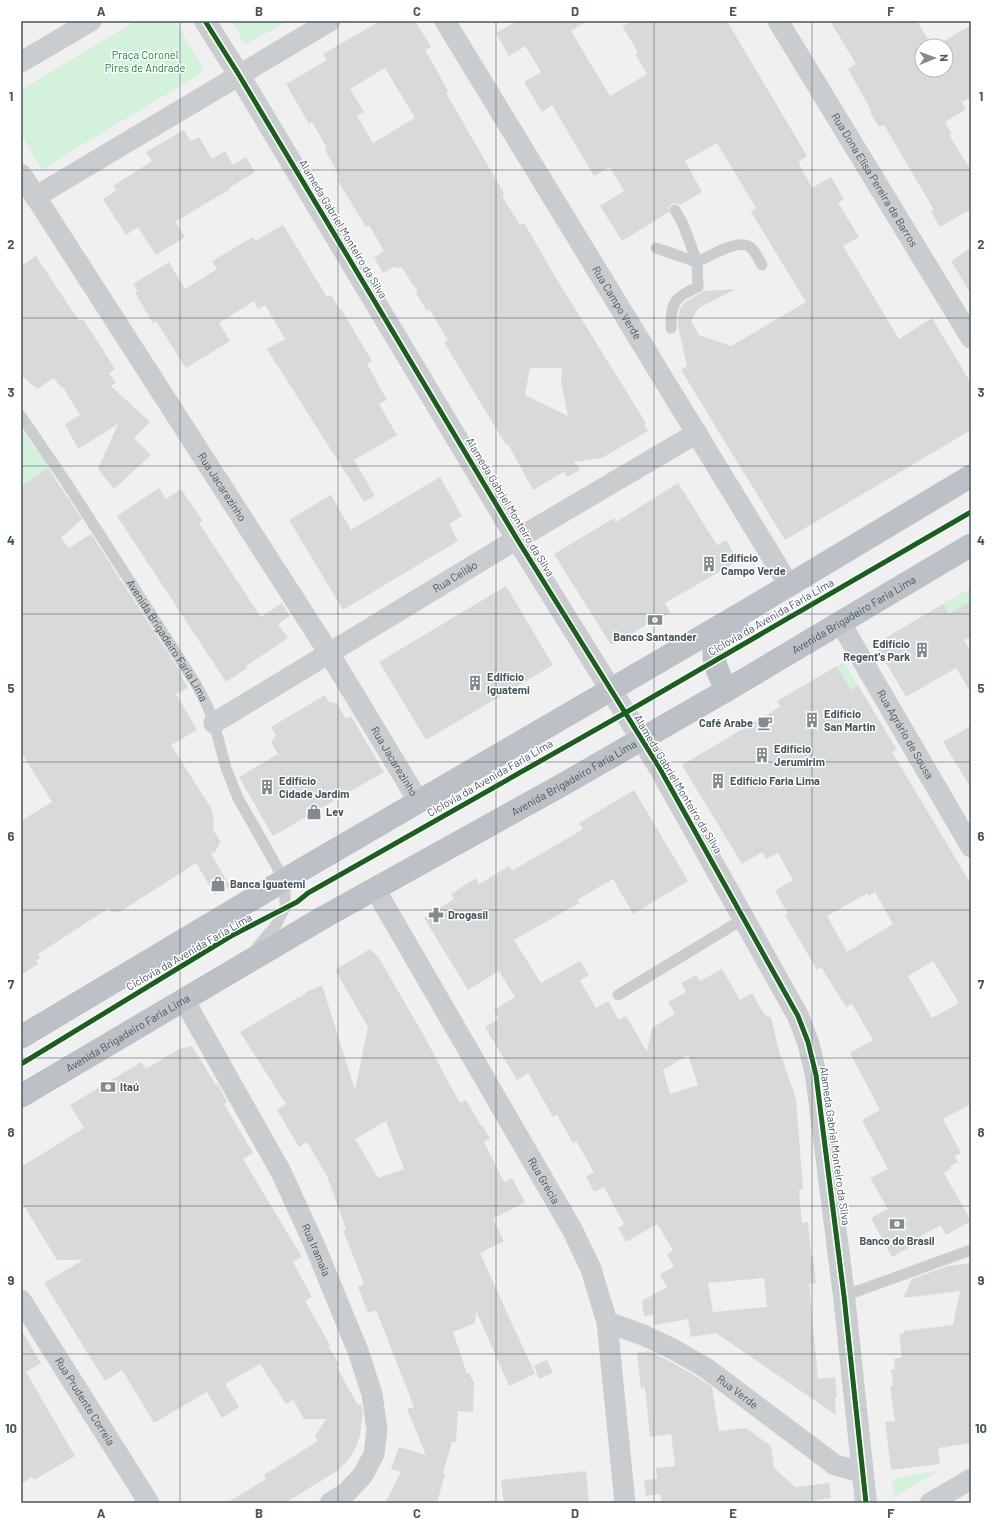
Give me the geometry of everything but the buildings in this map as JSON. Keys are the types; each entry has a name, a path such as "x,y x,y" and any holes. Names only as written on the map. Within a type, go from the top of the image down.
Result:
{"highway":[{"path":"21,1037 789,585 971,476"},
{"name":"Avenida Brigadeiro Faria Lima","path":"21,1096 375,889 727,690 971,545"},
{"path":"727,690 718,672 714,653 716,645 721,637 744,623 750,608"}],"street":[{"path":"21,62 91,21"},
{"name":"Alameda Gabriel Monteiro da Silva","path":"205,21 239,75 517,539 659,767 745,918 798,1016 808,1042 816,1075 844,1296 866,1503"},
{"path":"35,197 330,21"},
{"name":"Rua Campo Verde","path":"445,21 789,585"},
{"name":"Rua Dona Elisa Pereira de Barros","path":"778,21 971,338"},
{"name":"Rua Jacarezinho","path":"21,174 329,653 419,802"},
{"name":"Rua Ceilão","path":"214,723 517,539 697,433"},
{"name":"Rua Agrário de Sousa","path":"840,622 971,847"},
{"name":"Rua Grécia","path":"375,889 573,1231 591,1269 607,1322 625,1503"},
{"name":"Rua Iramaia","path":"184,1000 281,1172 314,1244 358,1351 372,1394 377,1429 374,1454 363,1475 346,1494 330,1503"},
{"name":"Rua Prudente Correia","path":"21,1300 149,1503"},
{"name":"Rua Verde","path":"607,1322 643,1335 673,1349 706,1368 835,1464 862,1472"},
{"path":"930,1503 971,1478"}],"lane":[{"path":"671,328 673,303 683,294 698,287 697,262 683,224 675,210"},
{"path":"656,248 697,262 736,244 743,244 750,247 762,265"},
{"name":"Avenida Brigadeiro Faria Lima","path":"21,416 66,482 196,684 214,723 226,768 238,798 285,881 285,908 276,925 254,952 235,970"},
{"path":"618,995 745,918"},
{"path":"844,1296 971,1250"}],"green space":[{"name":"Praça Coronel Pires de Andrade","path":"136,21 175,21 203,67 204,72 42,170 21,134 21,90"},
{"path":"232,21 288,21 245,45"},
{"path":"21,429 50,467 21,486"},
{"path":"971,588 971,601 949,614 943,604"},
{"path":"844,662 858,685 851,690 837,666"},
{"path":"941,1470 894,1497 892,1479"}],"cycle path":[{"path":"205,21 239,75 517,539 659,767 798,1016 808,1042 816,1075 844,1296 866,1503"},
{"name":"Ciclovia da Avenida Faria Lima","path":"21,1064 231,936 297,902 308,893 625,713 971,512"}],"place":[{"name":"Edifício Campo Verde","path":"709,564"},
{"name":"Banco Santander","path":"655,620"},
{"name":"Edifício Regent's Park","path":"922,650"},
{"name":"Edifício Iguatemi","path":"475,683"},
{"name":"Edifício San Martin","path":"812,720"},
{"name":"Café Arabe","path":"765,723"},
{"name":"Edifício Jerumirim","path":"762,755"},
{"name":"Edifício Faria Lima","path":"718,781"},
{"name":"Edifício Cidade Jardim","path":"267,787"},
{"name":"Lev","path":"314,812"},
{"name":"Banca Iguatemi","path":"218,884"},
{"name":"Drogasil","path":"436,915"},
{"name":"Itaú","path":"108,1087"},
{"name":"Banco do Brasil","path":"897,1224"}]}
